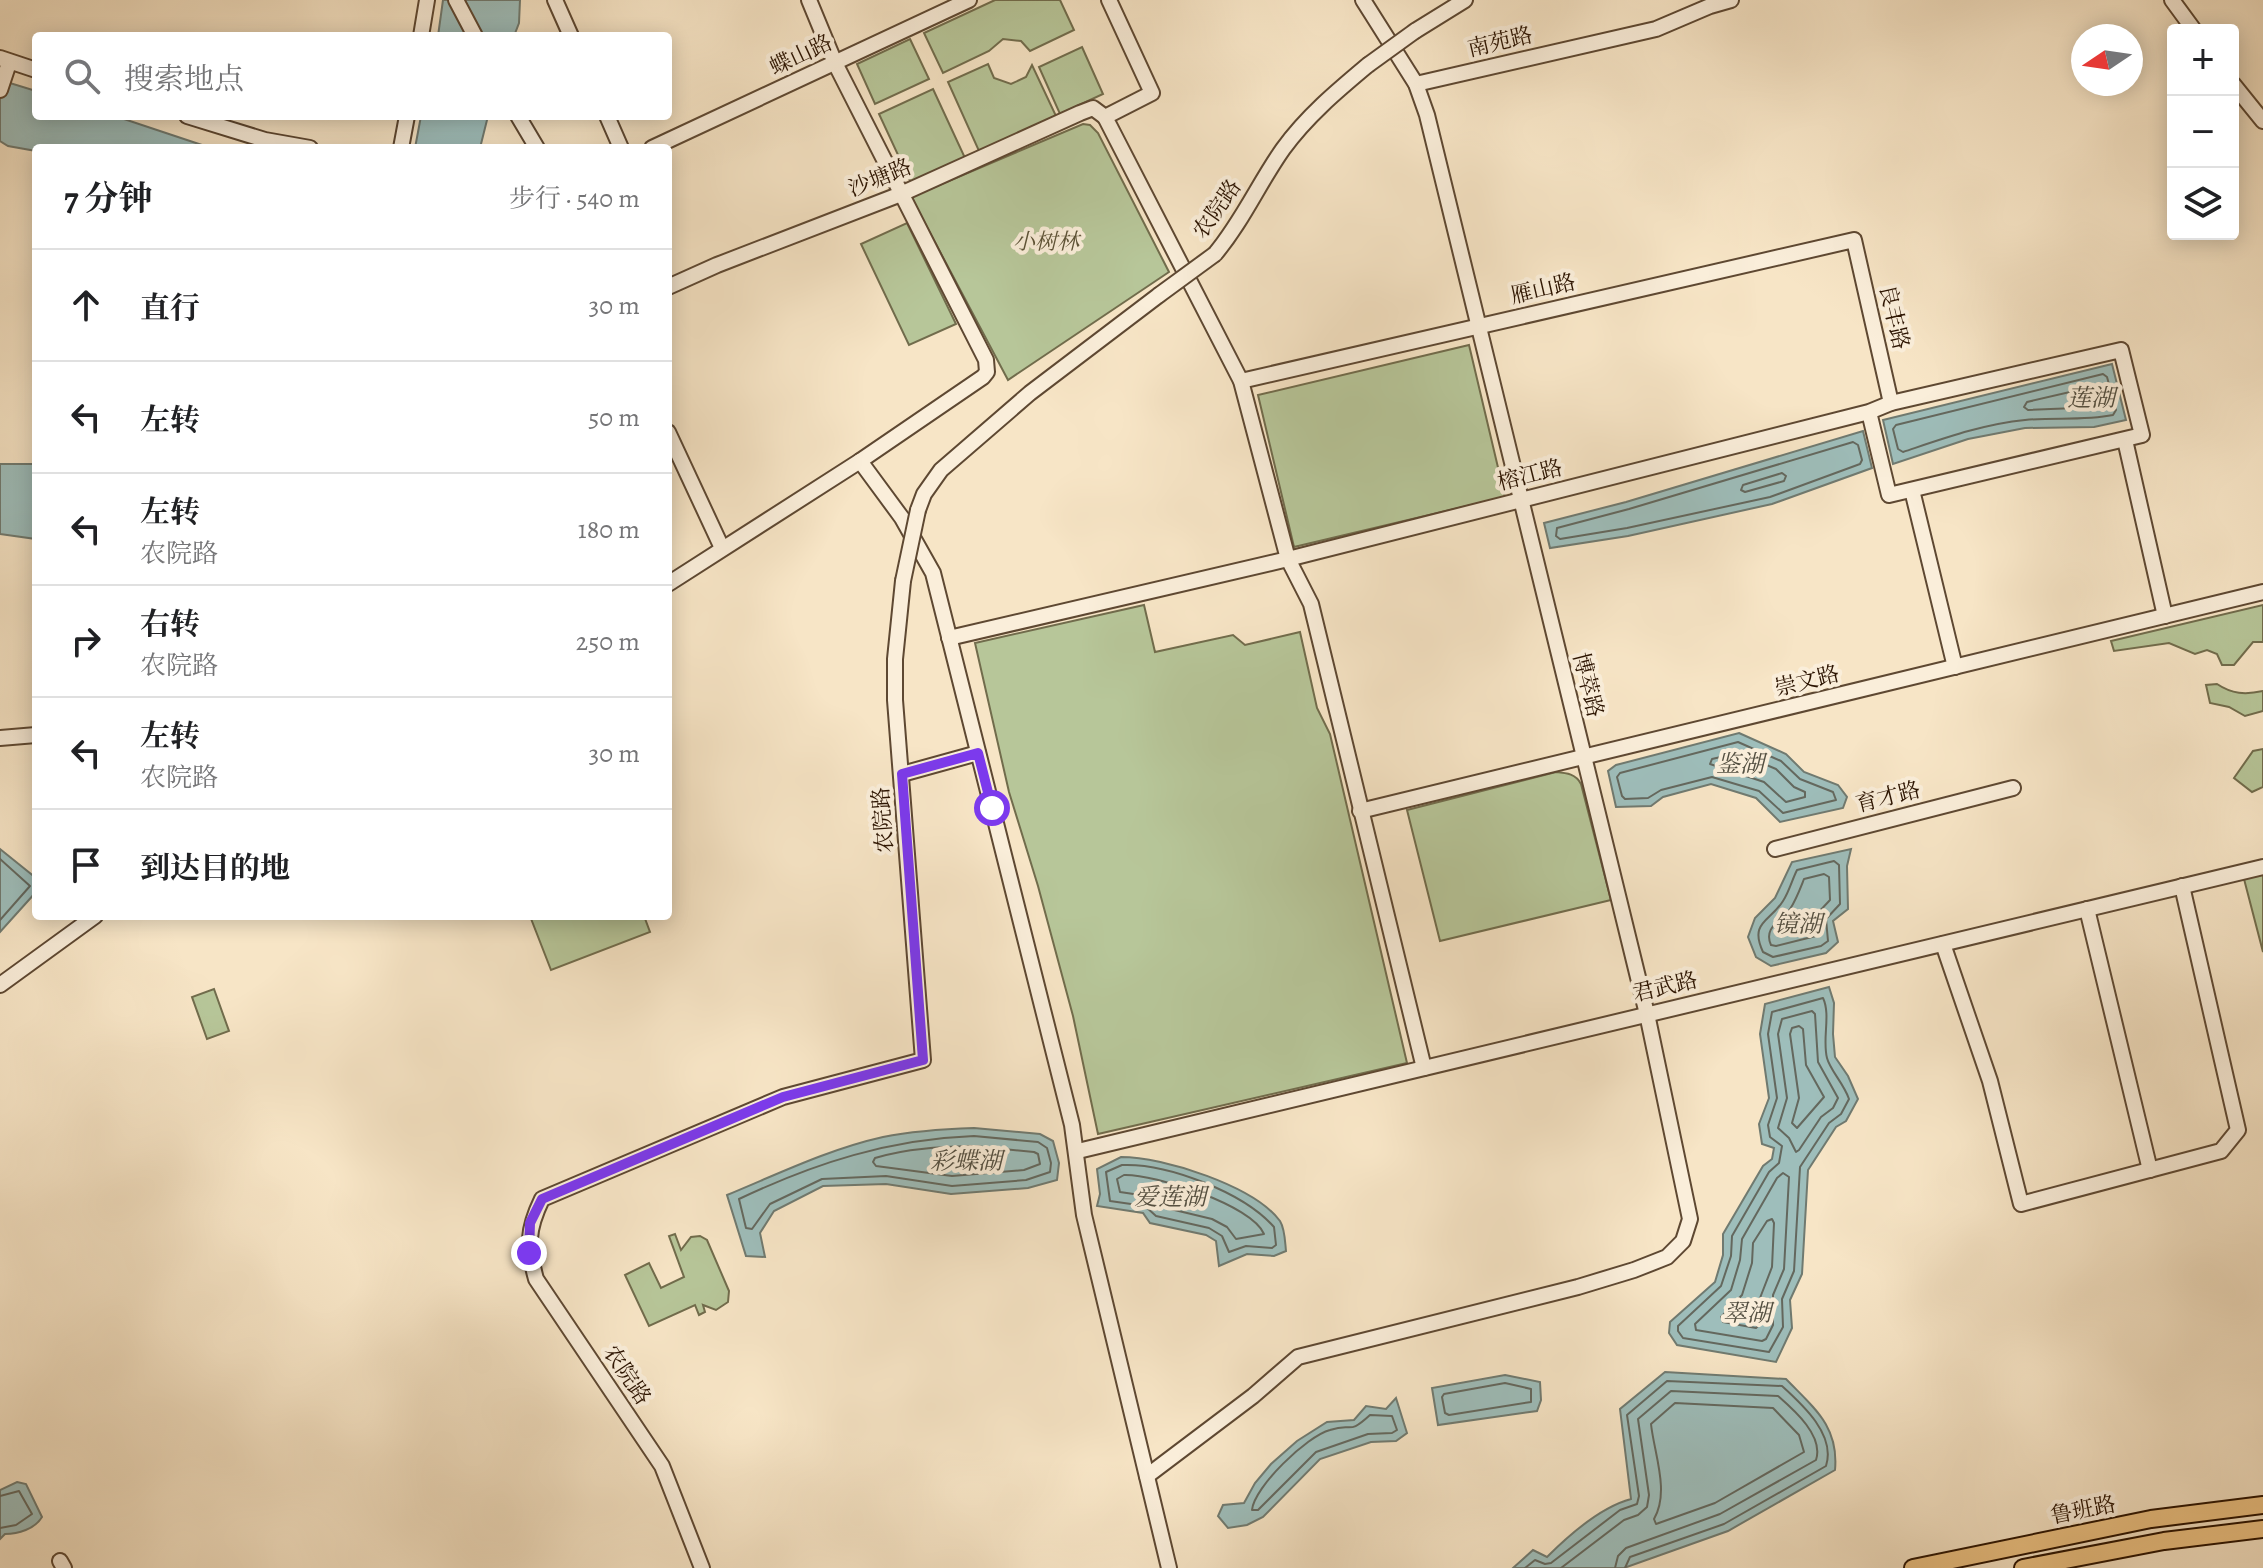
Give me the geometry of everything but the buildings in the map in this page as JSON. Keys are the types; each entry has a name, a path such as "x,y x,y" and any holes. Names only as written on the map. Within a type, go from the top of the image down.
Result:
{"main road":[{"name":"鲁班路","path":"1913,1568 2151,1519 2263,1505"},
{"name":"鲁班路","path":"2023,1568 2164,1541 2263,1529"}],"street":[{"path":"422,32 427,0"},
{"path":"456,0 473,32"},
{"path":"555,0 569,32"},
{"path":"672,581 860,461 983,377 988,366 835,63 809,0"},
{"name":"蝶山路","path":"661,144 969,0"},
{"path":"1109,0 1152,93 1105,117 1241,381 1288,559 1311,604 1424,1068"},
{"name":"博萃路","path":"1147,1476 1253,1396 1298,1357 1578,1287 1634,1270 1667,1257 1683,1241 1690,1219 1647,1014 1427,115 1416,84 1363,0"},
{"name":"农院路","path":"702,1568 662,1466 536,1279 529,1253 530,1223 542,1199 783,1097 923,1060 895,700 895,659 903,581 924,494 941,470 1030,393 1215,254 1231,236 1298,129 1329,97 1415,31 1465,0"},
{"name":"南苑路","path":"1416,84 1656,29 1731,0"},
{"path":"2172,0 2190,24"},
{"path":"0,90 5,65 32,69"},
{"path":"2239,91 2263,121"},
{"name":"沙塘路","path":"672,285 901,194 1080,113 1093,108 1105,117"},
{"path":"200,120 288,144"},
{"path":"402,144 406,120"},
{"path":"520,120 535,144"},
{"path":"609,120 619,144"},
{"name":"雁山路","path":"1241,381 1854,240"},
{"name":"良丰路","path":"1854,240 1891,403"},
{"name":"榕江路","path":"949,638 1288,559 1869,412 1891,403 2121,350 2142,435 2125,440"},
{"path":"1869,412 1889,495 2125,440 2165,616"},
{"path":"672,441 722,548"},
{"path":"860,461 920,546 933,573 1078,1151 1084,1215 1169,1568"},
{"path":"1912,490 1955,667"},
{"name":"崇文路","path":"1360,811 2263,592"},
{"path":"0,738 32,735"},
{"path":"902,774 978,753"},
{"name":"育才路","path":"1775,849 2013,788"},
{"name":"君武路","path":"1078,1151 2263,867"},
{"path":"1943,944 1990,1081 2021,1204 2221,1151 2238,1130 2182,886"},
{"path":"2087,909 2150,1170"},
{"path":"0,985 89,920"}],"green space":[{"path":"995,0 1060,0 1074,30 1030,51 1021,41 1003,39 989,51 943,73 924,33"},
{"path":"910,39 929,79 875,104 857,64"},
{"path":"1082,47 1103,94 1060,114 1039,67"},
{"path":"988,64 994,78 1011,84 1026,77 1032,65 1056,116 979,151 948,82"},
{"path":"933,89 965,158 911,183 879,114"},
{"name":"小树林","path":"1083,124 1090,125 1098,133 1169,272 1008,380 911,197"},
{"path":"907,223 956,324 909,345 861,244"},
{"path":"1469,345 1505,497 1294,547 1258,395"},
{"path":"1144,605 1155,652 1233,635 1245,645 1300,632 1317,708 1330,734 1407,1063 1098,1134 1073,1016 1009,792 975,643"},
{"path":"2263,605 2263,642 2253,642 2234,665 2222,665 2217,654 2207,650 2195,654 2169,643 2114,651 2111,641"},
{"path":"2217,684 2239,693 2263,691 2263,711 2245,716 2229,707 2210,703 2206,685"},
{"path":"2263,749 2263,787 2252,792 2234,778 2253,751"},
{"path":"1556,772 1574,776 1581,784 1611,900 1440,941 1407,810"},
{"path":"2263,874 2263,952 2244,879"},
{"path":"532,920 646,920 650,932 551,970"},
{"path":"214,989 229,1031 207,1039 192,997"},
{"path":"675,1234 681,1250 691,1237 700,1236 707,1240 729,1291 728,1302 716,1310 703,1305 705,1312 699,1315 695,1305 649,1326 625,1275 649,1263 661,1288 684,1277 669,1236"}],"water":[{"path":"443,0 520,0 516,32 439,32"},
{"path":"0,80 32,90 32,120 127,120 199,144 32,144 32,150 8,146 0,141"},
{"path":"420,120 487,120 481,144 416,144"},
{"name":"莲湖","path":"2112,364 2126,420 2094,427 2025,428 1968,439 1893,464 1883,420"},
{"path":"1863,431 1872,468 1772,504 1628,536 1550,548 1544,523 1626,502"},
{"path":"0,464 32,464 32,538 0,534"},
{"name":"鉴湖","path":"1739,733 1786,754 1804,772 1838,785 1847,797 1843,808 1780,822 1756,798 1711,784 1663,797 1651,806 1616,807 1608,771 1616,765"},
{"path":"0,849 32,875 32,896 0,932"},
{"name":"镜湖","path":"1851,849 1847,866 1848,909 1833,921 1838,942 1826,953 1771,966 1756,957 1748,937 1755,918 1775,898 1792,862"},
{"name":"翠湖","path":"1829,987 1834,1003 1835,1057 1858,1099 1846,1121 1836,1127 1808,1170 1802,1274 1790,1300 1792,1328 1776,1362 1677,1345 1669,1333 1670,1322 1715,1282 1723,1255 1723,1234 1763,1166 1772,1159 1774,1148 1762,1144 1759,1124 1769,1098 1760,1034 1765,1004"},
{"name":"彩蝶湖","path":"974,1128 1040,1134 1053,1141 1059,1163 1057,1180 1028,1188 951,1194 886,1184 823,1186 774,1211 760,1233 765,1257 746,1256 727,1195 863,1142 906,1133"},
{"name":"爱莲湖","path":"1121,1157 1183,1168 1230,1185 1250,1196 1280,1221 1286,1251 1274,1256 1247,1254 1219,1266 1216,1241 1206,1235 1150,1223 1143,1213 1097,1206 1100,1194 1097,1169"},
{"path":"1665,1372 1786,1379 1815,1409 1829,1430 1835,1470 1728,1531 1624,1568 1513,1568 1533,1550 1547,1557 1597,1515 1631,1499 1620,1409"},
{"path":"1505,1375 1540,1382 1541,1400 1537,1411 1438,1425 1432,1388"},
{"path":"1396,1398 1407,1433 1396,1441 1371,1442 1320,1459 1263,1517 1247,1525 1228,1528 1218,1516 1223,1505 1244,1503 1271,1464 1297,1441 1327,1422 1354,1420 1366,1406 1386,1409"},
{"path":"17,1482 26,1484 42,1517 31,1528 5,1534 0,1539 0,1490"}],"route":[{"path":"529,1253 530,1223 542,1199 783,1097 923,1060 902,774 978,753 992,808"}]}
